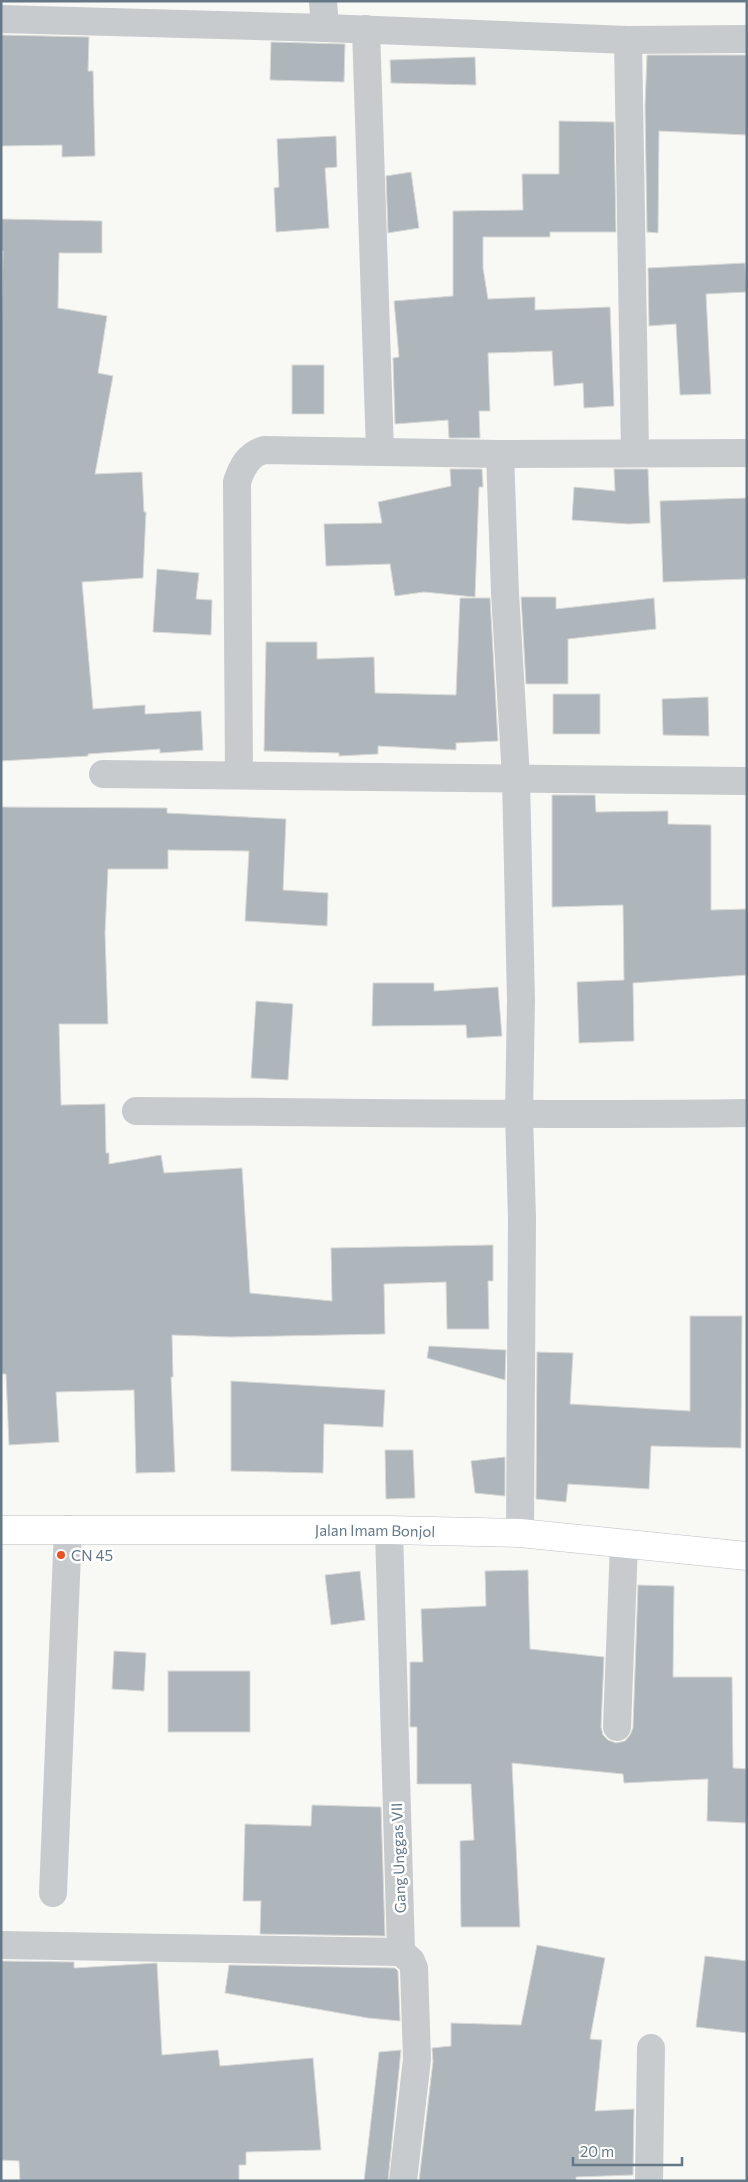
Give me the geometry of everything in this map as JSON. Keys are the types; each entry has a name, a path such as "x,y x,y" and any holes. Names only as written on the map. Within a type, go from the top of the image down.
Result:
{"main road":[{"name":"Jalan Imam Bonjol","path":"1,1530 390,1530 520,1533 747,1556"}],"street":[{"path":"323,1 324,28"},
{"path":"1,19 366,29 628,40 747,39"},
{"path":"366,29 380,452"},
{"path":"628,40 635,452"},
{"path":"239,774 237,482 246,462 257,453 264,450 500,454 747,453"},
{"path":"500,454 505,593 516,778 521,1001 519,1113 522,1219 520,1533"},
{"path":"103,774 747,781"},
{"path":"136,1111 519,1113 587,1116 747,1113"},
{"path":"53,1893 68,1529"},
{"name":"Gang Unggas VII","path":"390,1530 401,1952"},
{"path":"617,1727 624,1544"},
{"path":"1,1945 401,1952 412,1961 414,1968 417,2058 403,2181"},
{"path":"649,2181 651,2048"}],"building":[{"path":"1,35 89,37 88,71 93,71 95,156 62,157 62,145 1,146"},
{"path":"271,42 345,44 344,82 270,80"},
{"path":"647,55 747,55 747,135 659,131 658,233 647,232 645,106"},
{"path":"475,57 476,85 391,83 390,60"},
{"path":"559,121 614,122 616,232 550,232 550,237 483,237 483,268 488,299 535,297 535,310 610,307 614,406 584,408 583,383 554,386 552,351 488,353 490,411 479,411 480,438 449,438 448,420 395,424 393,358 399,357 394,301 453,296 453,211 523,210 522,174 559,174"},
{"path":"336,136 337,167 325,168 329,228 276,232 274,188 279,187 277,139"},
{"path":"411,172 419,228 388,233 386,176"},
{"path":"1,219 102,221 102,253 59,253 58,308 107,316 98,373 113,376 95,474 142,472 144,512 146,512 143,578 82,582 93,709 145,705 145,714 201,711 203,750 160,753 160,749 88,754 88,756 1,761 1,346 3,251 1,251"},
{"path":"745,263 747,292 706,294 711,394 680,395 676,324 649,326 648,268"},
{"path":"292,365 324,365 324,414 292,414"},
{"path":"450,469 482,469 483,487 479,487 475,597 424,592 395,596 390,564 326,566 324,524 382,523 378,502 451,486"},
{"path":"614,469 648,469 650,523 628,524 572,520 574,487 615,491"},
{"path":"747,498 747,579 663,582 660,501"},
{"path":"157,569 199,573 196,599 212,600 211,635 153,632"},
{"path":"521,597 556,597 556,609 654,598 656,629 568,639 568,684 526,684"},
{"path":"460,598 490,598 498,741 456,743 456,750 378,746 378,754 339,756 339,753 264,751 266,642 317,642 317,659 374,657 375,693 456,695"},
{"path":"553,694 600,694 600,734 553,734"},
{"path":"708,697 709,736 663,735 662,699"},
{"path":"552,795 595,795 596,812 668,811 668,824 711,825 711,910 747,909 747,975 633,983 634,1041 579,1043 577,982 624,980 623,905 552,907"},
{"path":"1,807 167,808 167,813 286,819 283,890 328,893 327,926 245,921 249,851 168,850 168,869 108,869 105,933 108,1024 59,1024 61,1105 105,1104 106,1153 109,1153 109,1164 161,1155 164,1173 242,1168 250,1293 332,1301 331,1248 493,1245 493,1281 488,1281 489,1329 447,1329 446,1282 384,1284 385,1334 230,1337 172,1335 173,1377 171,1377 175,1472 136,1473 134,1390 56,1392 59,1442 9,1445 6,1374 1,1374"},
{"path":"373,983 434,983 434,991 498,987 502,1036 467,1038 466,1025 372,1026"},
{"path":"256,1001 293,1004 288,1080 251,1078"},
{"path":"690,1316 742,1316 741,1448 651,1446 649,1489 568,1484 566,1502 536,1499 537,1352 573,1353 570,1404 690,1411"},
{"path":"429,1346 506,1350 505,1380 427,1358"},
{"path":"231,1381 385,1390 383,1427 324,1424 323,1473 231,1471"},
{"path":"385,1450 413,1450 415,1498 386,1499"},
{"path":"505,1457 505,1496 475,1493 471,1461"},
{"path":"528,1570 530,1649 604,1657 601,1727 603,1735 608,1740 616,1743 625,1741 633,1728 638,1585 674,1586 673,1677 732,1677 733,1768 747,1769 747,1823 707,1821 708,1779 624,1783 623,1774 512,1763 520,1927 461,1927 460,1841 474,1840 471,1784 417,1784 417,1727 410,1727 410,1662 423,1662 421,1609 486,1606 485,1571"},
{"path":"360,1571 365,1620 331,1625 325,1575"},
{"path":"114,1651 146,1653 144,1691 112,1689"},
{"path":"168,1671 250,1671 250,1732 168,1732"},
{"path":"312,1805 381,1807 385,1936 260,1934 261,1901 243,1901 245,1824 311,1826"},
{"path":"537,1945 605,1958 590,2039 602,2040 595,2111 634,2109 633,2175 576,2177 576,2181 419,2181 433,2061 432,2048 451,2046 451,2023 521,2025"},
{"path":"705,1956 747,1961 747,2033 696,2027"},
{"path":"1,1961 74,1962 74,1968 157,1963 162,2055 218,2050 220,2066 313,2058 321,2150 246,2152 246,2165 239,2165 239,2181 20,2181 19,2161 1,2160"},
{"path":"229,1965 395,1968 398,1971 400,2021 368,2018 225,1993"},
{"path":"401,2050 388,2181 364,2181 379,2052"}],"place":[{"name":"CN 45","path":"61,1555"}]}
